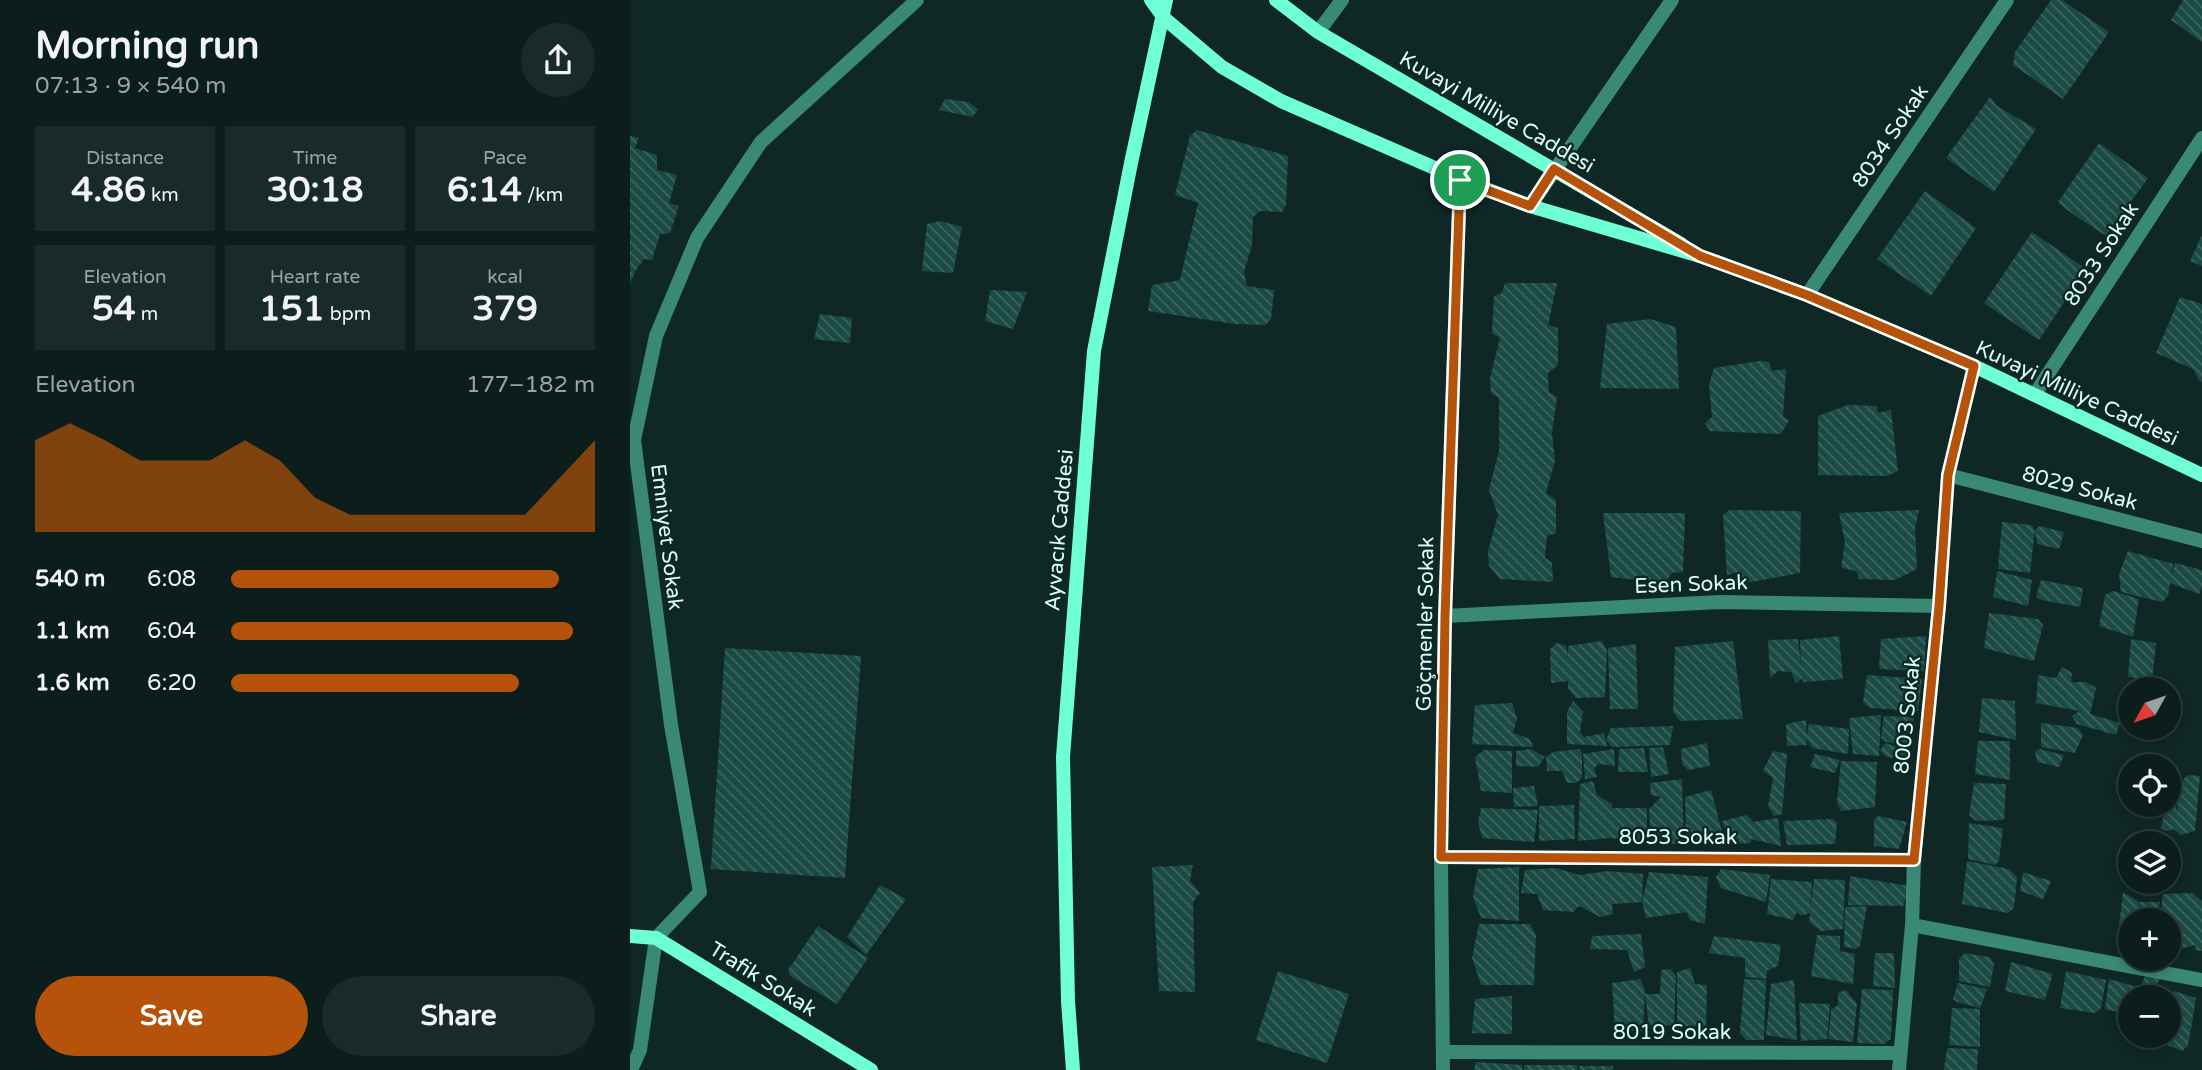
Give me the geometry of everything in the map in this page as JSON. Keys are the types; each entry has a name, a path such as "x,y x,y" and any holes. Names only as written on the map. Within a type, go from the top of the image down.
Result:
{"main road":[{"name":"Kuvayi Milliye Caddesi","path":"1151,0 1164,18 1222,67 1281,101 1460,180 1530,206 1700,256 1807,295 1974,366 2202,475"},
{"name":"Ayvacık Caddesi","path":"1073,1070 1068,1001 1063,757 1094,351 1166,0"},
{"name":"Kuvayi Milliye Caddesi","path":"1276,0 1318,32 1700,256"},
{"name":"Trafik Sokak","path":"630,936 656,937 871,1070"}],"street":[{"name":"Emniyet Sokak","path":"656,937 700,892 671,725 634,440 637,391 656,335 697,238 761,142 917,0"},
{"path":"1318,32 1342,0"},
{"path":"1530,206 1672,0"},
{"name":"8034 Sokak","path":"1807,295 2007,0"},
{"name":"8033 Sokak","path":"2035,394 2196,160 2202,138"},
{"name":"Göçmenler Sokak","path":"1443,1070 1441,857 1445,617 1460,180"},
{"name":"8003 Sokak","path":"1899,1070 1912,925 1914,860 1939,606 1948,475 1974,366"},
{"name":"8029 Sokak","path":"1948,475 2202,541"},
{"name":"Esen Sokak","path":"1445,617 1720,602 1939,606"},
{"name":"8053 Sokak","path":"1441,857 1914,860"},
{"path":"1912,925 2202,980"},
{"path":"631,1070 640,1051 656,937"},
{"name":"8019 Sokak","path":"1444,1052 1900,1053"}],"building":[{"path":"2051,0 2062,0 2109,32 2063,99 2013,65 2015,52"},
{"path":"2183,0 2202,0 2202,42 2171,20"},
{"path":"1990,97 1997,106 2036,129 1994,192 1946,158"},
{"path":"945,99 968,102 978,109 973,117 939,110"},
{"path":"1197,130 1288,156 1286,205 1282,212 1260,211 1253,217 1252,245 1244,272 1247,286 1274,290 1271,320 1265,325 1236,324 1148,311 1152,285 1180,280 1198,203 1175,195 1190,136"},
{"path":"630,136 639,138 635,148 657,155 657,170 677,175 669,203 679,206 670,233 660,234 652,260 644,259 630,284"},
{"path":"2099,143 2148,178 2106,236 2058,202"},
{"path":"1925,191 1976,228 1931,296 1877,259"},
{"path":"940,221 962,227 953,273 922,271 927,224"},
{"path":"2032,232 2086,269 2039,340 1984,303"},
{"path":"2202,235 2202,266 2190,261"},
{"path":"1505,283 1557,283 1548,325 1558,328 1558,365 1548,373 1549,392 1557,397 1552,433 1555,461 1546,493 1556,500 1556,533 1547,536 1545,558 1552,562 1553,582 1500,579 1489,566 1488,551 1498,515 1489,490 1499,450 1499,398 1491,393 1490,378 1500,338 1492,333 1494,296 1502,293"},
{"path":"990,290 1027,292 1013,329 985,321"},
{"path":"2180,297 2202,304 2202,382 2193,369 2156,353"},
{"path":"820,314 852,318 850,343 814,339"},
{"path":"1650,319 1676,327 1679,389 1600,388 1607,324"},
{"path":"1769,362 1772,371 1786,369 1783,417 1789,420 1781,434 1710,431 1705,423 1712,417 1709,385 1714,368"},
{"path":"1848,405 1876,406 1878,413 1891,410 1898,471 1887,476 1818,475 1818,416"},
{"path":"1730,510 1801,511 1800,573 1751,582 1742,581 1739,572 1727,575 1723,515"},
{"path":"1919,510 1915,528 1917,569 1895,580 1859,579 1857,572 1841,567 1845,543 1839,513"},
{"path":"1603,513 1685,513 1683,572 1672,573 1665,583 1611,577"},
{"path":"2002,522 2031,525 2035,530 2030,573 1998,569"},
{"path":"2040,526 2064,532 2059,549 2037,544 2035,530"},
{"path":"2128,551 2173,564 2171,577 2175,563 2202,570 2199,594 2170,583 2168,596 2162,602 2121,592 2119,574"},
{"path":"1997,571 2032,580 2028,606 1993,597"},
{"path":"2041,580 2083,588 2080,607 2036,597"},
{"path":"2113,591 2139,599 2133,637 2099,626 2105,595"},
{"path":"1989,613 2038,619 2043,625 2034,661 1984,648"},
{"path":"1839,636 1843,679 1803,682 1803,678 1796,683 1791,672 1778,671 1770,678 1768,640 1798,639 1801,666 1800,640"},
{"path":"1926,636 1924,671 1879,669 1881,639"},
{"path":"2131,639 2156,643 2152,677 2128,677"},
{"path":"1602,641 1607,651 1605,697 1576,698 1568,689 1568,681 1551,683 1550,649 1557,643 1566,646 1568,656 1568,646"},
{"path":"1733,641 1743,719 1680,721 1673,712 1675,647"},
{"path":"1636,644 1638,709 1610,709 1608,648"},
{"path":"725,648 861,656 845,878 711,869"},
{"path":"2062,667 2072,673 2071,682 2086,682 2096,688 2090,714 2118,722 2116,735 2077,724 2072,716 2079,711 2036,703 2038,675 2056,678"},
{"path":"1867,675 1922,679 1918,711 1870,708 1863,702"},
{"path":"1982,698 2015,701 2016,740 1979,732"},
{"path":"1573,701 1583,712 1580,732 1584,737 1604,733 1607,746 1567,744 1567,712"},
{"path":"1512,703 1517,718 1513,733 1530,739 1533,747 1472,744 1475,705"},
{"path":"1881,715 1879,756 1853,754 1849,718"},
{"path":"1884,716 1914,717 1910,746 1886,742 1881,738"},
{"path":"1806,720 1807,736 1809,724 1849,729 1848,754 1812,748 1807,739 1807,745 1787,746 1786,724"},
{"path":"2041,723 2078,728 2083,735 2075,753 2041,747"},
{"path":"1673,726 1670,745 1612,747 1606,740 1611,728"},
{"path":"1978,741 2010,741 2010,780 1975,774"},
{"path":"1707,743 1710,766 1688,770 1682,764 1681,749"},
{"path":"1885,743 1912,752 1907,760 1887,757 1880,751"},
{"path":"1663,747 1669,774 1651,777 1649,748"},
{"path":"1644,748 1648,772 1618,772 1619,749"},
{"path":"1531,749 1545,757 1538,767 1516,766 1516,751"},
{"path":"1579,749 1582,754 1582,778 1576,783 1567,783 1562,771 1547,771 1546,757 1553,752"},
{"path":"1614,749 1615,766 1599,764 1594,768 1597,777 1585,779 1583,754"},
{"path":"2039,749 2064,755 2059,767 2037,762 2035,752"},
{"path":"1484,750 1512,751 1512,793 1481,791 1475,757"},
{"path":"1773,751 1787,754 1782,814 1774,816 1768,806 1773,778 1763,771"},
{"path":"1815,754 1840,760 1835,773 1810,767"},
{"path":"1841,761 1877,762 1875,807 1841,811 1837,803"},
{"path":"2187,775 2200,776 2195,831 2181,835 2181,831 2166,831 2161,828 2163,817 2181,817 2181,777 2182,782"},
{"path":"1682,779 1684,844 1651,843 1649,809 1661,797 1651,795 1650,783"},
{"path":"1593,781 1597,795 1612,804 1612,808 1647,808 1647,841 1610,838 1578,841 1580,784"},
{"path":"1974,783 2006,784 2004,820 1976,821 1969,815"},
{"path":"1534,786 1538,806 1514,807 1513,788"},
{"path":"1711,790 1724,839 1686,840 1685,797"},
{"path":"1574,805 1575,839 1539,841 1539,806"},
{"path":"1481,808 1538,810 1534,842 1482,838 1478,822"},
{"path":"1747,815 1753,822 1778,818 1781,846 1751,839 1751,843 1731,844 1722,821"},
{"path":"1878,816 1907,822 1899,849 1874,846 1874,820"},
{"path":"1833,819 1837,823 1835,844 1787,845 1783,821"},
{"path":"1969,823 2003,828 1999,861 1995,865 1968,859"},
{"path":"1967,861 2009,869 2017,877 2014,908 2008,913 1962,904"},
{"path":"1193,865 1190,881 1200,893 1193,902 1195,992 1159,991 1152,867"},
{"path":"1519,867 1519,921 1481,918 1473,897 1478,869"},
{"path":"1555,868 1580,875 1608,871 1643,874 1642,902 1612,904 1613,914 1600,917 1579,906 1573,912 1543,910 1537,894 1521,893 1525,870"},
{"path":"1721,869 1770,875 1766,902 1721,888 1716,877"},
{"path":"1649,872 1708,877 1705,924 1690,920 1687,912 1646,918 1642,902"},
{"path":"2023,872 2051,881 2043,899 2020,891"},
{"path":"1850,876 1909,886 1903,906 1848,905"},
{"path":"1771,879 1812,882 1810,911 1814,879 1845,880 1843,929 1821,931 1809,922 1810,913 1801,916 1797,912 1793,920 1767,914"},
{"path":"880,885 906,899 866,955 847,937"},
{"path":"2192,893 2202,901 2202,951 2195,950 2196,945 2181,949 2181,908 2161,908 2163,894"},
{"path":"2123,894 2139,902 2160,902 2159,908 2121,908"},
{"path":"1867,906 1860,946 1856,949 1844,947 1845,907"},
{"path":"1479,924 1530,924 1536,935 1534,985 1481,985 1472,958"},
{"path":"818,926 868,958 837,1004 790,976 788,970"},
{"path":"1641,934 1645,967 1634,972 1627,950 1590,949 1592,936"},
{"path":"1817,935 1840,936 1840,951 1855,954 1853,984 1811,976"},
{"path":"1714,936 1781,945 1778,966 1767,971 1766,979 1745,977 1745,958 1709,953"},
{"path":"1875,953 1894,953 1895,988 1873,986"},
{"path":"1965,953 1989,957 1994,964 1990,987 1959,981 1959,959"},
{"path":"2011,962 2053,974 2045,1000 2005,991"},
{"path":"1690,968 1695,984 1707,985 1706,1026 1677,1026 1677,972"},
{"path":"1671,969 1676,976 1674,1025 1649,1026 1645,994 1660,994 1661,970"},
{"path":"1278,971 1349,994 1327,1063 1256,1040"},
{"path":"2066,971 2106,980 2101,1008 2095,1013 2060,1008"},
{"path":"2145,976 2160,979 2156,985 2141,985"},
{"path":"1640,979 1645,990 1643,1031 1615,1031 1612,983"},
{"path":"1744,979 1766,980 1764,1040 1746,1040 1740,1033"},
{"path":"2109,979 2130,985 2118,985 2118,1012 2105,1009"},
{"path":"1794,980 1797,1040 1766,1035 1771,984"},
{"path":"1958,983 1987,989 1980,1008 1953,999"},
{"path":"1862,989 1893,990 1891,1039 1884,1044 1857,1043"},
{"path":"1846,990 1857,1004 1853,1042 1828,1039 1831,1010 1838,1005 1838,993"},
{"path":"2181,993 2196,998 2188,1046 2182,1051 2175,1048 2181,1048"},
{"path":"1512,996 1512,1034 1472,1033 1475,999"},
{"path":"1799,1003 1830,1004 1827,1039 1801,1041"},
{"path":"1952,1008 1980,1009 1980,1047 1949,1045"},
{"path":"1947,1048 1978,1049 1977,1070 1944,1070"},
{"path":"1476,1062 1522,1065 1522,1070 1474,1070"},
{"path":"1524,1065 1577,1065 1577,1070 1524,1070"},
{"path":"1579,1066 1613,1066 1613,1070 1579,1070"}],"route":[{"path":"1554,169 1700,256 1807,295 1974,366 1948,475 1939,606 1914,860 1441,857 1445,617 1460,180 1530,206 1554,169"}]}
